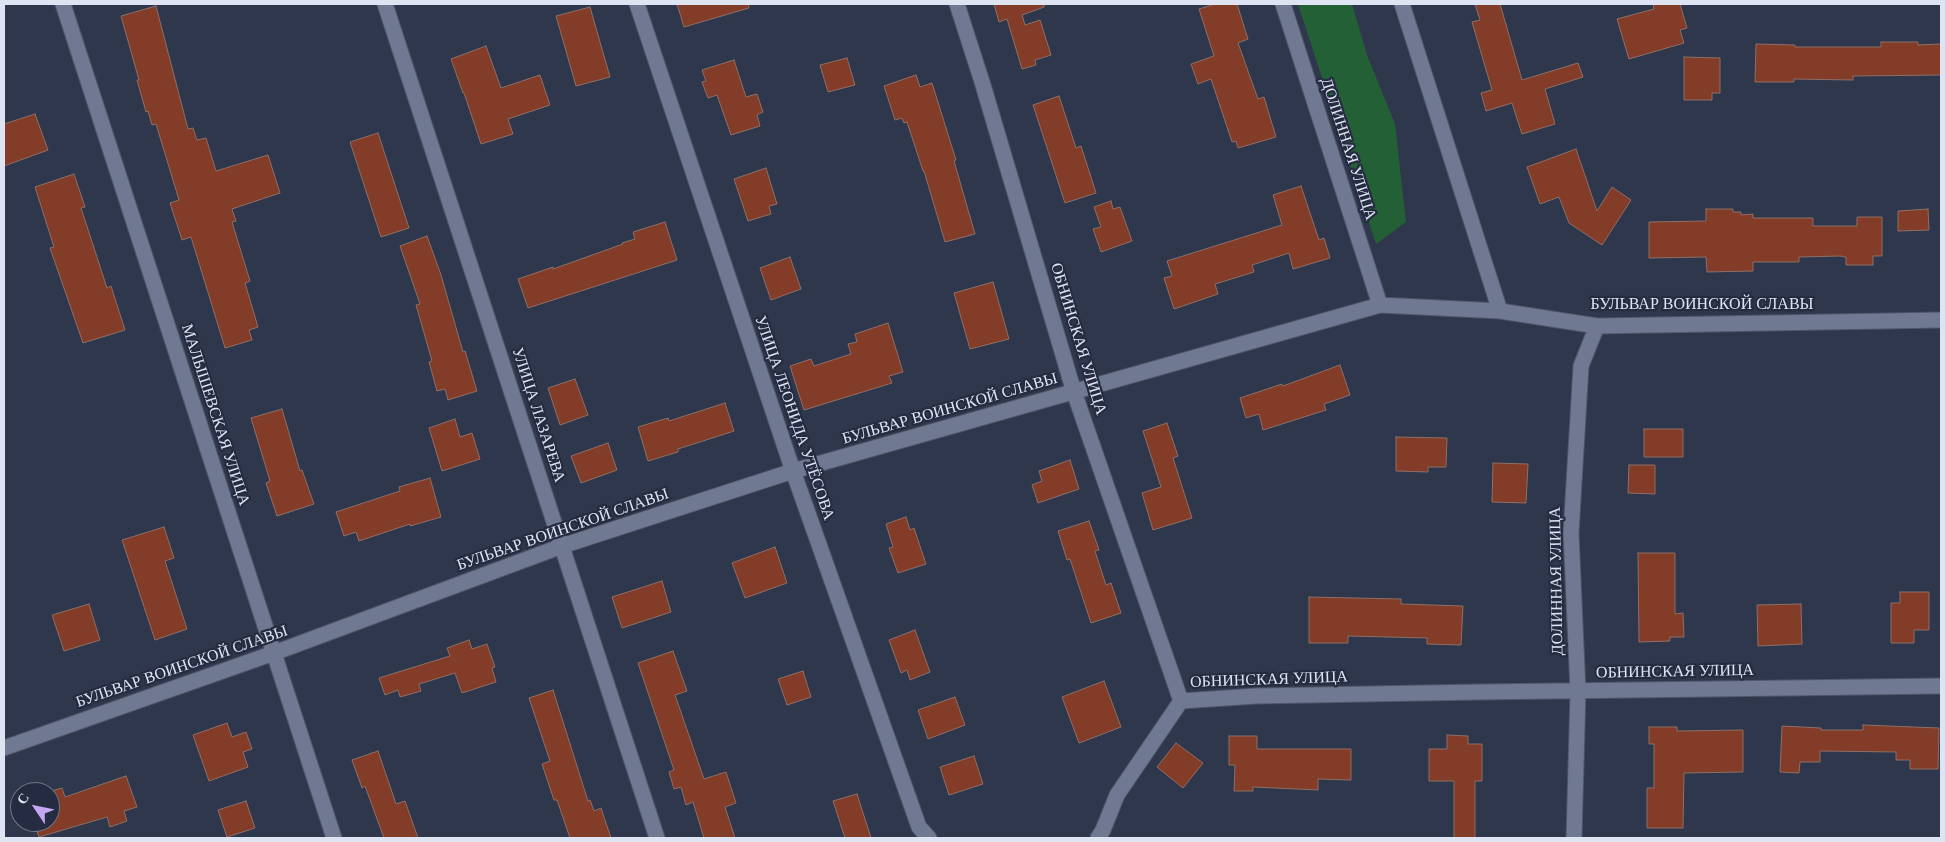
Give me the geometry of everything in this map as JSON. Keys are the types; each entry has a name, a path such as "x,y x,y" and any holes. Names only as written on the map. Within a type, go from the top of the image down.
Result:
{"street":[{"name":"МАЛЫШЕВСКАЯ УЛИЦА","path":"63,4 334,838"},
{"name":"УЛИЦА ЛАЗАРЕВА","path":"385,4 657,838"},
{"name":"УЛИЦА ЛЕОНИДА УТЁСОВА","path":"636,4 793,471 919,827 929,838"},
{"name":"ОБНИНСКАЯ УЛИЦА","path":"957,4 983,85 1074,392 1181,701 1266,696 1941,686"},
{"name":"ДОЛИННАЯ УЛИЦА","path":"1283,4 1380,305"},
{"path":"1402,4 1500,311"},
{"name":"БУЛЬВАР ВОИНСКОЙ СЛАВЫ","path":"4,748 274,653 562,546 793,471 1380,305 1500,311 1597,326 1941,320"},
{"name":"ДОЛИННАЯ УЛИЦА","path":"1574,838 1578,691 1571,533 1580,366 1597,326"},
{"path":"1098,838 1118,795 1181,701"}],"green space":[{"path":"1298,4 1352,4 1367,55 1395,124 1406,222 1376,244"}],"building":[{"path":"677,4 748,4 749,8 684,27"},
{"path":"994,4 1044,4 1044,7 1022,15 1025,25 1040,20 1051,55 1035,60 1036,65 1022,69 1007,19 999,22"},
{"path":"1215,4 1237,4 1248,39 1238,43 1258,99 1264,97 1276,137 1238,148 1236,141 1232,142 1211,79 1198,84 1191,64 1214,56 1199,9"},
{"path":"1475,4 1500,4 1522,80 1578,63 1583,77 1545,89 1555,124 1522,134 1512,103 1486,111 1481,93 1492,90 1472,22 1480,20"},
{"path":"1653,4 1680,4 1687,28 1680,30 1684,43 1629,59 1617,19 1654,9"},
{"path":"156,6 188,129 193,128 197,140 206,138 216,171 268,155 280,193 232,209 236,221 232,222 250,281 245,283 258,327 249,330 252,340 225,348 191,237 182,240 170,203 179,200 156,124 152,125 148,111 146,112 121,16"},
{"path":"590,7 610,77 576,86 556,16"},
{"path":"1881,42 1918,42 1918,45 1941,44 1941,75 1853,76 1853,80 1794,79 1794,82 1755,82 1756,44 1795,45 1795,47 1881,47"},
{"path":"486,46 501,88 540,75 550,105 508,119 513,134 481,144 451,59"},
{"path":"1684,57 1720,58 1720,93 1712,93 1712,100 1684,100"},
{"path":"847,58 855,85 828,92 820,65"},
{"path":"734,60 746,97 757,94 763,112 757,115 760,126 731,135 717,95 708,98 702,82 706,81 702,70"},
{"path":"916,75 920,87 932,83 956,160 954,161 975,234 945,242 907,122 904,123 902,118 895,120 884,86"},
{"path":"1059,96 1076,148 1081,146 1096,193 1065,203 1033,105"},
{"path":"35,114 48,150 4,166 4,124"},
{"path":"378,133 409,228 381,237 350,142"},
{"path":"1576,149 1597,211 1612,187 1631,200 1602,245 1569,223 1559,197 1540,204 1527,167"},
{"path":"766,168 777,204 769,206 771,214 748,221 734,179"},
{"path":"74,174 85,207 81,208 107,288 111,286 125,330 83,343 50,248 54,247 35,187"},
{"path":"1301,186 1319,240 1324,238 1330,258 1293,269 1289,253 1252,265 1254,272 1215,284 1218,294 1174,309 1164,278 1172,276 1167,261 1282,225 1273,195"},
{"path":"1111,201 1113,209 1120,207 1132,241 1101,252 1093,229 1101,227 1094,207"},
{"path":"1706,209 1733,209 1733,212 1741,212 1741,215 1753,214 1753,218 1813,218 1813,226 1857,226 1857,217 1882,217 1882,256 1873,256 1873,265 1846,265 1846,257 1840,256 1799,257 1799,262 1753,262 1753,271 1707,272 1706,257 1649,258 1649,222 1706,221"},
{"path":"1928,209 1929,230 1898,231 1898,211"},
{"path":"665,222 677,260 528,308 518,279 553,267 553,269 623,244 635,239 633,232"},
{"path":"427,236 477,391 448,400 445,389 437,391 429,362 432,361 416,305 420,304 400,246"},
{"path":"790,257 801,289 771,300 760,268"},
{"path":"993,282 1009,339 970,349 954,293"},
{"path":"888,323 903,372 889,376 892,383 804,410 790,366 811,359 814,366 851,354 848,344 857,342 855,334"},
{"path":"1340,365 1350,395 1324,404 1326,410 1263,430 1259,414 1246,418 1240,398 1282,384 1283,386"},
{"path":"575,379 588,415 560,425 548,388"},
{"path":"725,403 734,431 648,461 638,427 668,418 669,421"},
{"path":"282,409 300,471 302,470 314,504 277,516 266,483 270,481 251,418"},
{"path":"455,419 460,437 472,433 480,459 442,471 429,428"},
{"path":"1167,423 1178,456 1173,458 1192,518 1153,530 1142,493 1161,487 1143,431"},
{"path":"1644,429 1683,429 1683,457 1644,457"},
{"path":"1396,437 1447,438 1446,467 1428,467 1428,472 1396,471"},
{"path":"608,443 617,470 581,483 571,456"},
{"path":"1070,460 1079,489 1038,503 1032,485 1042,481 1039,471"},
{"path":"1493,463 1528,464 1526,503 1492,502"},
{"path":"1629,465 1655,465 1655,494 1628,493"},
{"path":"430,478 441,517 410,526 410,524 359,541 356,532 344,536 336,512 400,491 399,487"},
{"path":"906,517 910,530 914,528 926,564 898,573 889,548 893,547 886,524"},
{"path":"1089,521 1099,550 1095,551 1106,585 1111,583 1121,613 1091,623 1070,559 1067,560 1058,531"},
{"path":"164,527 174,558 165,561 187,629 155,640 122,540"},
{"path":"775,547 787,583 745,598 732,563"},
{"path":"1638,553 1675,553 1675,614 1683,613 1684,637 1670,637 1670,641 1639,642"},
{"path":"662,581 671,612 622,628 612,597"},
{"path":"1900,592 1929,592 1929,630 1914,630 1914,643 1891,643 1891,603 1900,603"},
{"path":"1309,597 1401,599 1401,604 1463,606 1461,645 1427,644 1427,638 1348,636 1348,643 1309,643"},
{"path":"89,604 100,640 64,651 52,615"},
{"path":"1801,604 1802,644 1758,646 1757,605"},
{"path":"915,630 930,672 910,680 907,670 901,673 889,640"},
{"path":"469,640 472,649 487,644 495,667 492,668 496,682 462,693 455,673 419,684 421,691 400,697 398,690 385,695 379,678 450,656 447,648"},
{"path":"673,651 687,691 675,695 704,779 726,772 736,803 725,807 735,838 704,838 693,802 686,805 681,787 674,789 669,772 674,770 638,663"},
{"path":"803,671 811,697 787,705 778,679"},
{"path":"1104,681 1121,727 1079,743 1062,697"},
{"path":"553,690 588,801 590,800 594,811 601,808 611,838 570,838 557,800 554,800 542,764 550,761 529,698"},
{"path":"955,697 965,725 928,739 918,710"},
{"path":"227,723 232,737 246,732 252,749 243,752 248,767 209,781 193,735"},
{"path":"1863,725 1939,728 1938,769 1910,769 1910,760 1896,760 1896,752 1820,751 1820,762 1800,762 1799,773 1780,772 1782,726 1821,728 1821,730 1863,730"},
{"path":"1649,727 1677,727 1677,731 1743,730 1743,772 1684,773 1683,828 1647,828 1647,788 1654,788 1654,744 1649,744"},
{"path":"1447,735 1468,736 1468,744 1482,744 1482,781 1475,781 1475,838 1454,838 1454,781 1429,781 1429,749 1447,749"},
{"path":"1229,736 1257,736 1257,749 1351,749 1351,780 1318,779 1318,790 1253,787 1253,791 1234,791 1235,765 1229,765"},
{"path":"1176,743 1203,763 1183,788 1157,767"},
{"path":"378,751 396,804 405,801 418,838 384,838 365,786 362,788 352,760"},
{"path":"974,756 983,784 949,795 940,767"},
{"path":"126,776 137,807 124,811 127,821 110,827 107,817 60,831 60,789 62,788 65,797"},
{"path":"857,794 871,838 845,838 833,801"},
{"path":"246,801 255,828 227,837 218,810"},
{"path":"37,832 56,832 39,837"}]}
